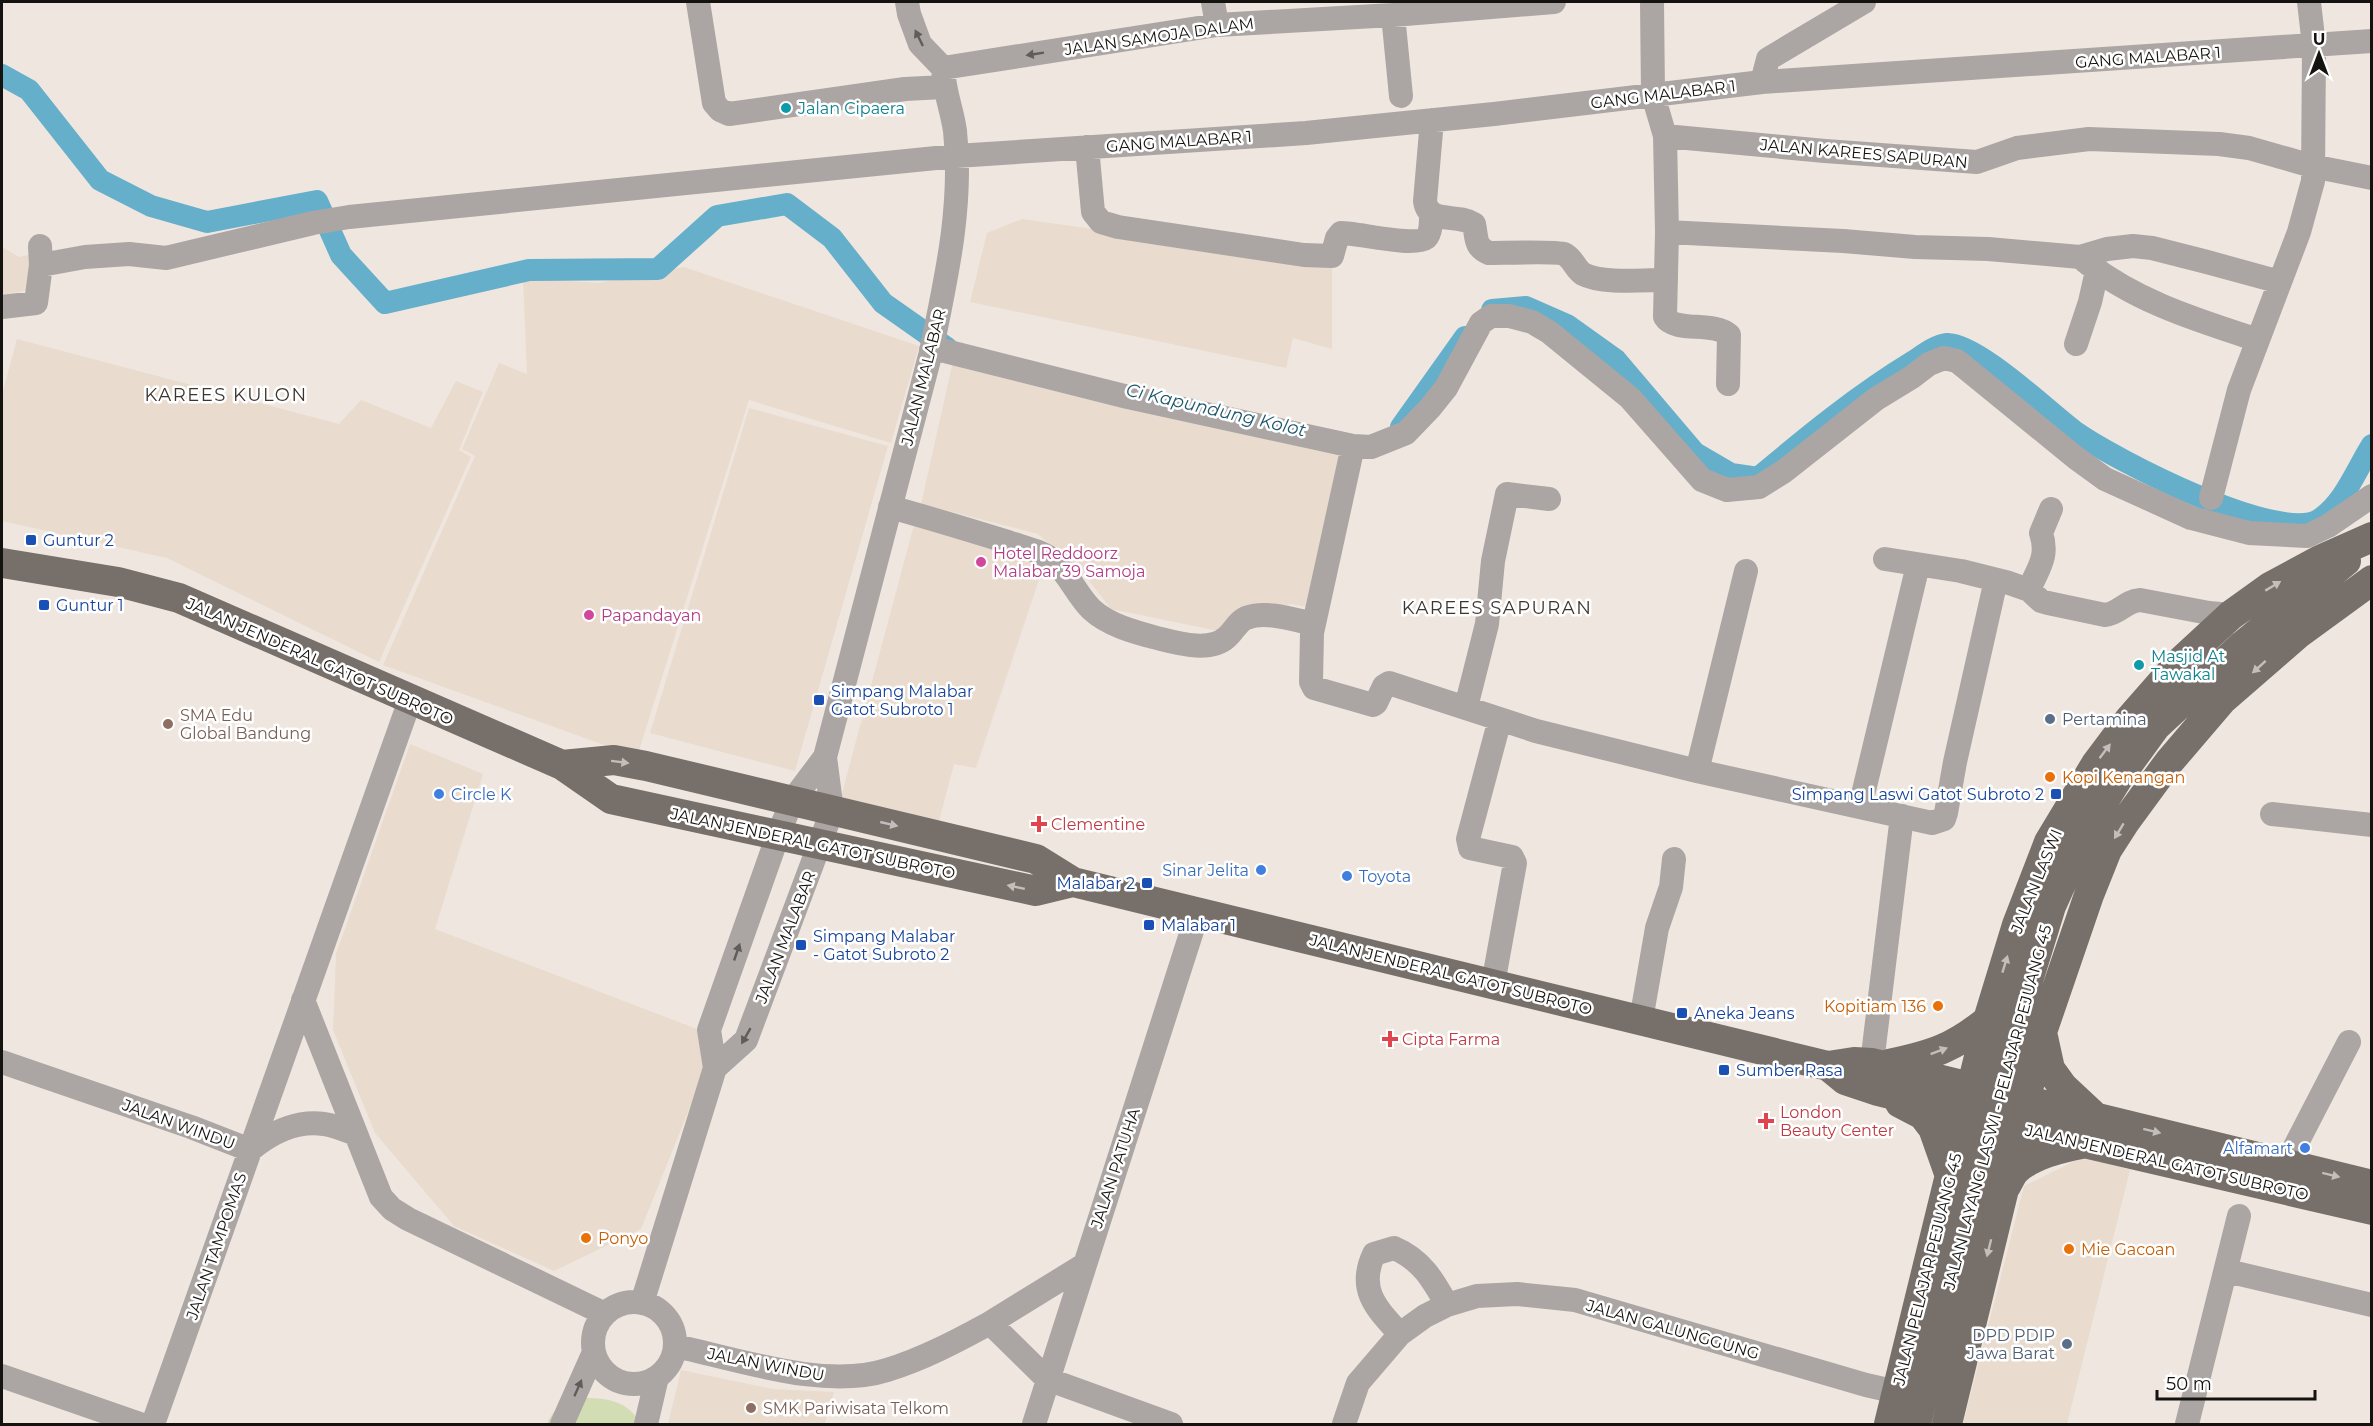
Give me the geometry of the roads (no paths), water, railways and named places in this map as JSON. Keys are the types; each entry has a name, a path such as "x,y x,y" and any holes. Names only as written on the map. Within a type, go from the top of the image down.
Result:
{"main road":[{"name":"JALAN LASWI","path":"1968,1100 1988,1020 2017,925 2049,842 2071,802 2096,764 2129,720 2220,614 2320,560 2372,538"},
{"name":"JALAN LAYANG LASWI - PELAJAR PEJUANG 45","path":"1916,1425 1962,1183 2050,906 2085,831 2118,778 2156,726 2243,645 2372,538"},
{"name":"JALAN JENDERAL GATOT SUBROTO","path":"2,562 118,582 178,598 562,765 611,799 1036,891 1073,882"},
{"name":"JALAN LAYANG LASWI - PELAJAR PEJUANG 45","path":"2277,619 2372,573"},
{"path":"1947,1425 2042,1032 2089,895 2108,850 2169,762 2223,700 2298,634 2372,580"},
{"name":"JALAN JENDERAL GATOT SUBROTO","path":"562,765 614,760 1036,859 1073,882 1828,1066 1845,1080 1878,1073 1968,1100 2090,1130 2372,1210"},
{"path":"1962,1183 1933,1128 1923,1115 1878,1073 1942,1051 1968,1037 1988,1020"},
{"path":"2003,1191 2016,1170 2090,1130 2050,1069 2042,1032"},
{"name":"JALAN PELAJAR PEJUANG 45","path":"1889,1425 1897,1392 1962,1183 1968,1100"},
{"name":"JALAN JENDERAL GATOT SUBROTO","path":"2090,1130 2286,1164 2372,1185"}],"street":[{"name":"JALAN SAMOJA DALAM","path":"698,2 714,103 720,110 729,114 905,89 1215,13 1393,15 1554,2"},
{"name":"JALAN MALABAR","path":"642,1303 715,1068 709,1030 792,801 825,757 942,301 957,204 953,121 943,78 920,44 907,2"},
{"path":"1652,2 1653,95 1665,136 1667,232 1665,312 1668,322 1719,329 1729,335 1728,384"},
{"path":"1762,82 1768,58 1864,2"},
{"path":"2211,498 2239,390 2299,232 2313,181 2314,46 2309,2"},
{"path":"1393,15 1401,96"},
{"name":"GANG MALABAR 1","path":"2,306 36,303 41,255 85,257 129,254 166,258 313,223 349,217 956,156 1306,133 1762,82 2372,41"},
{"path":"1432,120 1425,201 1426,210 1431,215 1468,220 1474,224 1478,246 1489,253 1563,254 1573,261 1581,273 1586,275 1613,279 1666,280"},
{"name":"JALAN KAREES SAPURAN","path":"1665,136 1977,162 2017,148 2089,139 2219,144 2249,148 2312,166 2372,178"},
{"path":"1087,147 1093,212 1101,222 1118,227 1304,255 1332,256 1337,238 1341,233 1391,240 1426,238 1429,233 1431,215"},
{"path":"1667,232 1843,241 1895,246 1988,249 2088,264 2163,306 2200,322 2258,340"},
{"path":"2088,264 2120,247 2152,248 2280,282"},
{"path":"2076,344 2090,302 2088,264"},
{"path":"931,351 945,351 1128,397 1353,446 1371,447 1406,433 1431,408 1446,388 1481,323 1491,316 1509,316 1532,322 1549,332 1582,358 1630,398 1702,480 1726,490 1759,487 1823,442 1876,399 1929,364 1944,358 1957,361 2105,479 2191,518 2249,534 2307,536 2328,526 2372,496"},
{"path":"1353,446 1314,624 1311,682 1314,688 1373,705 1376,704 1384,686 1389,683 1536,731 1697,771 1932,823 1944,819 1996,580"},
{"path":"1466,707 1487,624 1493,561 1507,494 1549,499"},
{"path":"891,507 970,530 1051,559 1068,577 1091,609 1120,627 1156,638 1191,645 1213,644 1227,637 1236,624 1245,618 1257,615 1314,624"},
{"path":"2028,590 2044,555 2045,546 2041,533 2051,509"},
{"path":"1884,559 1943,568 1996,580 2028,590 2041,601 2105,615 2111,614 2131,600 2220,614"},
{"path":"1860,807 1918,565"},
{"path":"1697,771 1746,571"},
{"name":"JALAN TAMPOMAS","path":"153,1425 410,700"},
{"path":"1493,984 1515,863 1512,857 1470,848 1468,839 1500,718"},
{"name":"JALAN MALABAR","path":"715,1068 746,1040 832,811 825,757"},
{"path":"2272,814 2372,825"},
{"path":"1878,1073 1902,816"},
{"path":"1641,1020 1657,928 1671,887 1674,859"},
{"name":"JALAN PATUHA","path":"1034,1425 1198,912"},
{"path":"303,1000 381,1197 392,1209 408,1219 605,1314"},
{"path":"2286,1164 2349,1042"},
{"name":"JALAN WINDU","path":"2,1062 191,1127 250,1150 269,1134 289,1126 324,1124 355,1134"},
{"path":"2187,1425 2239,1216"},
{"path":"1400,1334 1376,1306 1367,1284 1367,1269 1374,1254 1394,1248 1411,1255 1428,1273 1447,1305"},
{"name":"JALAN WINDU","path":"675,1346 811,1376 843,1376 885,1371 928,1354 990,1323 1084,1265"},
{"path":"2227,1271 2372,1305"},
{"name":"JALAN GALUNGGUNG","path":"1344,1425 1358,1383 1400,1334 1425,1316 1447,1305 1477,1296 1517,1293 1575,1300 1897,1392"},
{"path":"562,1425 594,1352 594,1332 605,1314 622,1304 642,1303 654,1307 670,1323 675,1334 675,1346 670,1364 657,1377 636,1384 624,1383 604,1371 594,1352"},
{"path":"990,1323 1047,1379 1171,1425"},
{"path":"2,1376 140,1425"},
{"path":"646,1425 657,1377"}],"waterway":[{"name":"Ci Kapundung Kolot","path":"2,75 29,90 100,180 151,206 207,222 317,201 341,255 385,303 529,270 658,269 717,216 787,204 832,238 883,303 947,348"},
{"name":"Ci Kapundung Kolot","path":"1492,310 1526,307 1567,325 1616,360 1695,453 1731,474 1758,478 1853,402 1938,346 1947,344 1960,347 1976,355 2014,381 2077,433 2125,461 2198,496 2236,511 2271,521 2300,524 2320,519 2343,495 2372,445"},
{"name":"Ci Kapundung Kolot","path":"1401,427 1465,337"}],"place":[{"name":"Jalan Cipaera","path":"786,108"},
{"name":"Guntur 2","path":"31,540"},
{"name":"Hotel Reddoorz Malabar 39 Samoja","path":"981,562"},
{"name":"Guntur 1","path":"44,605"},
{"name":"Papandayan","path":"589,615"},
{"name":"Masjid At Tawakal","path":"2139,665"},
{"name":"Simpang Malabar Gatot Subroto 1","path":"819,700"},
{"name":"Pertamina","path":"2050,719"},
{"name":"SMA Edu Global Bandung","path":"168,724"},
{"name":"Kopi Kenangan","path":"2050,777"},
{"name":"Circle K","path":"439,794"},
{"name":"Simpang Laswi Gatot Subroto 2","path":"2056,794"},
{"name":"Clementine","path":"1039,824"},
{"name":"Sinar Jelita","path":"1261,870"},
{"name":"Toyota","path":"1347,876"},
{"name":"Malabar 2","path":"1147,883"},
{"name":"Malabar 1","path":"1149,925"},
{"name":"Simpang Malabar - Gatot Subroto 2","path":"801,945"},
{"name":"Kopitiam 136","path":"1938,1006"},
{"name":"Aneka Jeans","path":"1682,1013"},
{"name":"Cipta Farma","path":"1390,1039"},
{"name":"Sumber Rasa","path":"1724,1070"},
{"name":"London Beauty Center","path":"1766,1121"},
{"name":"Alfamart","path":"2305,1148"},
{"name":"Ponyo","path":"586,1238"},
{"name":"Mie Gacoan","path":"2069,1249"},
{"name":"DPD PDIP Jawa Barat","path":"2067,1344"},
{"name":"SMK Pariwisata Telkom","path":"751,1408"}],"district":[{"name":"KAREES KULON","path":"226,395"},
{"name":"KAREES SAPURAN","path":"1497,608"}]}
